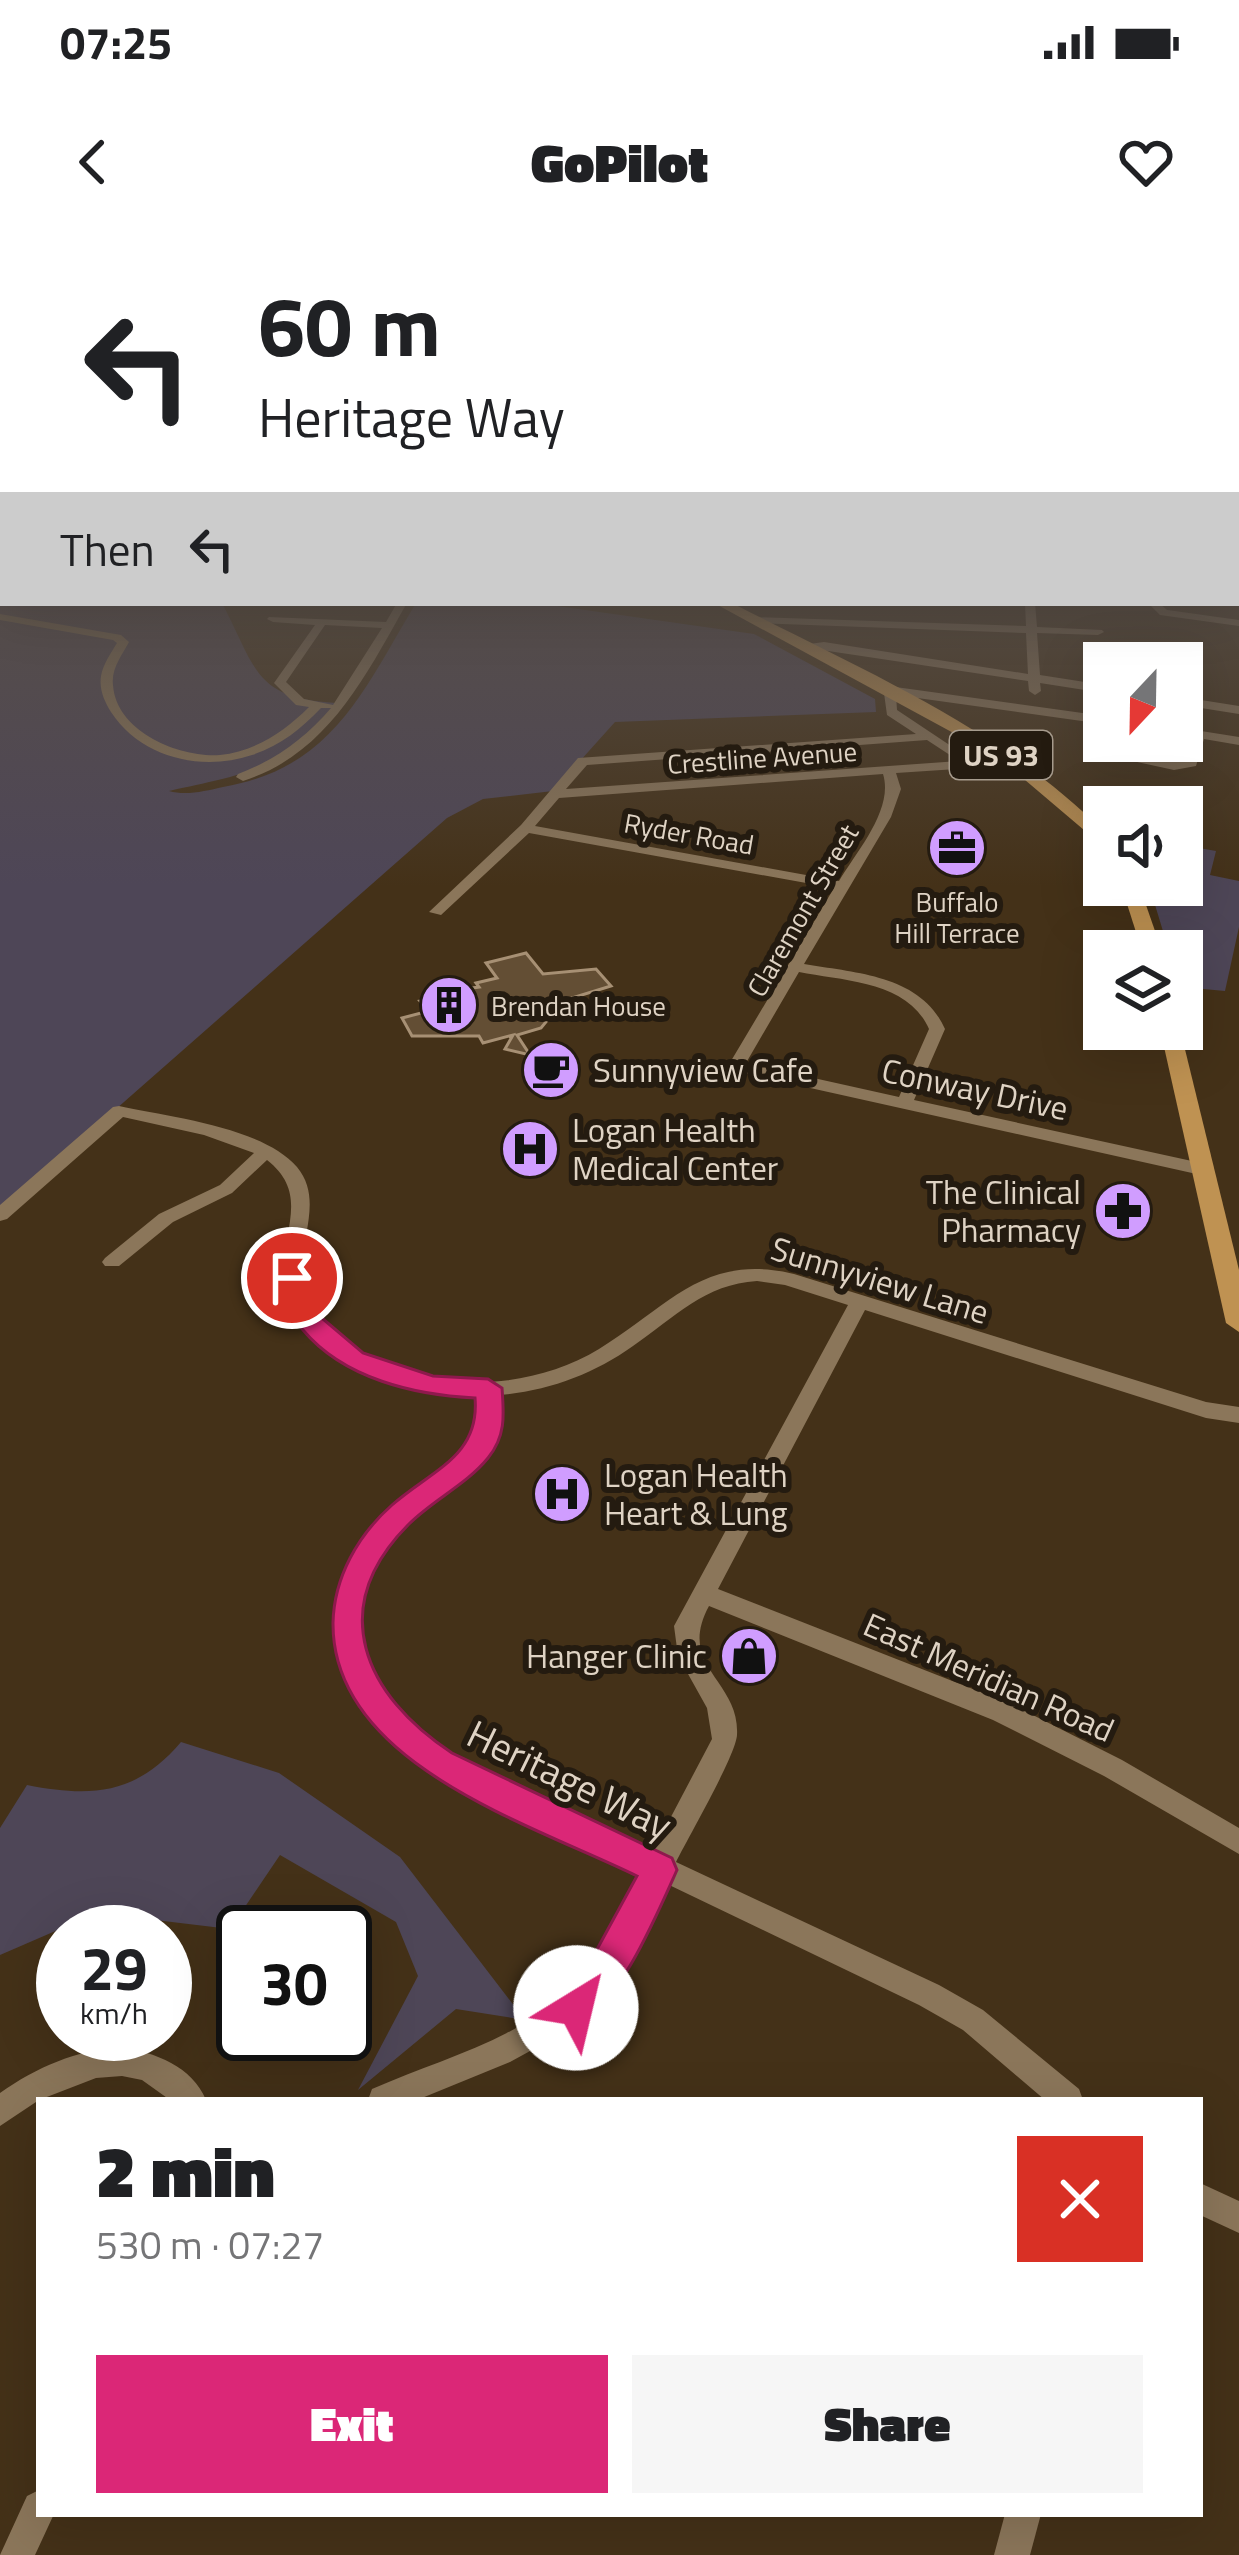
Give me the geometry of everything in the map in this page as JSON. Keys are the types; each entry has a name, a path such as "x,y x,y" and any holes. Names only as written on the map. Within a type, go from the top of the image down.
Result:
{"main road":[{"name":"US 93","path":"846,670 1027,771 1083,820"},
{"path":"1175,1050 1239,1323"}],"street":[{"path":"110,670 106,678 111,703 125,723 172,755 223,759 249,753 290,732 316,706"},
{"path":"289,670 280,683 291,696 316,706 339,704"},
{"path":"242,777 290,758 339,704 360,670"},
{"path":"974,670 1083,686"},
{"path":"1024,708 1038,679 1037,670"},
{"path":"925,736 892,712 885,691 1083,717"},
{"path":"1203,704 1239,710"},
{"path":"1203,735 1239,741"},
{"path":"436,912 526,828 583,761 925,736"},
{"name":"Crestline Avenue","path":"554,794 972,764 925,736"},
{"path":"1156,762 1174,766 1191,762"},
{"name":"Claremont Street","path":"736,1066 890,802 894,789 890,773"},
{"name":"Ryder Road","path":"526,828 845,886"},
{"path":"796,967 894,989 931,1013 937,1029 904,1104"},
{"name":"Conway Drive","path":"736,1066 1201,1169"},
{"path":"0,1215 119,1111 266,1152"},
{"path":"112,1262 166,1218 226,1189 266,1152"},
{"name":"Sunnyview Lane","path":"266,1152 298,1182 292,1278 298,1302 321,1334 380,1372 431,1386 488,1388 579,1368 729,1273 769,1274 1130,1388 1239,1414"},
{"path":"391,2097 504,2055 576,2008 602,1977 724,1740 726,1720 716,1693 687,1654 684,1640 702,1593 860,1302"},
{"name":"Heritage Way","path":"488,1388 491,1426 478,1451 398,1516 363,1560 347,1617 353,1667 380,1714 424,1753 974,2020 1064,2097"},
{"name":"East Meridian Road","path":"702,1593 1002,1712 1113,1768 1239,1842"},
{"path":"0,2111 49,2077 101,2061 149,2067 187,2097"},
{"path":"1203,2200 1239,2218"},
{"path":"17,2555 36,2514"},
{"path":"1012,2555 1022,2517"}],"shaded area":[{"path":"0,670 257,670 289,695 336,703 297,743 263,765 169,791 189,793 261,777 292,763 341,721 376,670 821,670 875,699 876,712 615,722 553,791 483,799 447,818 0,1211"},
{"path":"1203,849 1216,851 1210,875 1239,881 1239,927 1225,991 1203,989 1203,930 1163,930 1155,906 1203,906"},
{"path":"181,1742 279,1773 400,1857 525,2020 456,2009 358,2090 418,1976 396,1922 280,1855 246,1905 216,1905 216,1927 192,1924 192,1905 36,1905 36,1939 0,1955 0,1828 27,1785 73,1791 112,1788 164,1759"}],"building":[{"name":"Brendan House","path":"526,953 543,974 596,969 611,986 549,1005 554,1012 541,1028 517,1035 530,1055 505,1049 513,1035 483,1043 479,1036 412,1036 402,1018 429,1011 420,1001 432,999 428,994 479,987 476,983 497,978 486,963"}],"place":[{"name":"Buffalo Hill Terrace","path":"957,848"},
{"name":"Brendan House","path":"449,1005"},
{"name":"Sunnyview Cafe","path":"551,1070"},
{"name":"Logan Health Medical Center","path":"530,1149"},
{"name":"The Clinical Pharmacy","path":"1123,1211"},
{"name":"Logan Health Heart & Lung","path":"562,1494"},
{"name":"Hanger Clinic","path":"749,1656"}],"route":[{"path":"292,1278 298,1302 312,1324 354,1359 380,1372 431,1386 488,1388 491,1426 484,1443 398,1516 363,1560 349,1601 349,1650 369,1700 408,1742 440,1763 660,1870 602,1977 576,2008"}]}
